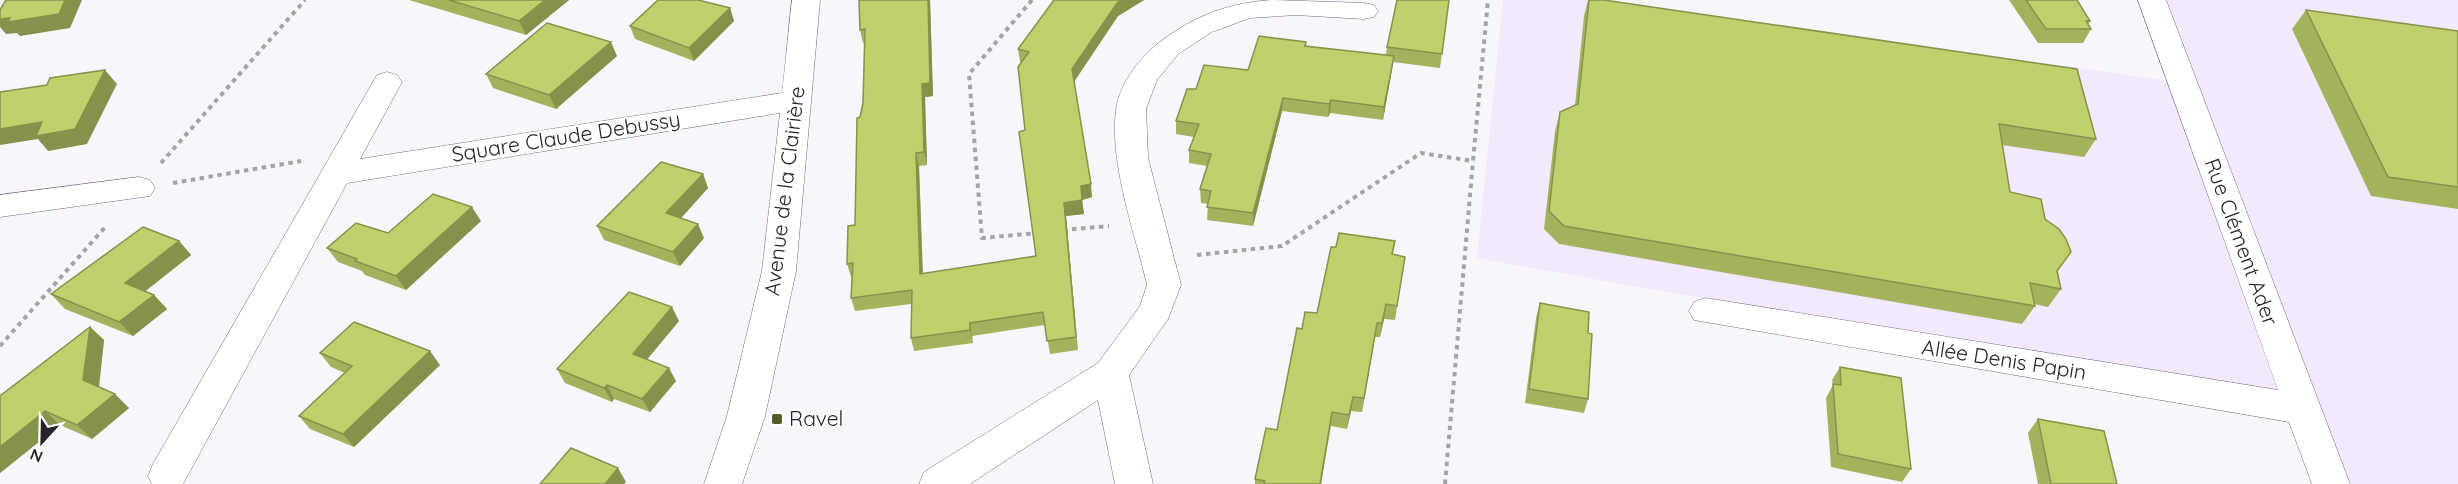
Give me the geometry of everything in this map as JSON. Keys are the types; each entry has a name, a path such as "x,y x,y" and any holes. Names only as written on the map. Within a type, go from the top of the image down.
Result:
{"street":[{"name":"Avenue de la Clairière","path":"723,484 746,416 780,271 806,0"},
{"name":"Rue Clément Ader","path":"2152,0 2331,484"},
{"path":"938,484 1111,373 1155,310 1164,285 1132,158 1131,109 1143,77 1168,48 1202,26 1247,10 1296,7 1364,11"},
{"path":"167,476 387,82"},
{"name":"Square Claude Debussy","path":"340,164 797,100"},
{"path":"0,206 140,188"},
{"name":"Allée Denis Papin","path":"1706,311 2302,409"},
{"path":"1111,373 1134,484"}],"path":[{"path":"0,346 305,0"},
{"path":"1032,0 969,74 982,238 1041,232"},
{"path":"1445,484 1488,0"},
{"path":"1157,258 1282,246 1421,153 1473,161"},
{"path":"140,188 340,164"},
{"path":"1053,231 1148,223"}],"shaded area":[{"path":"1503,0 1607,0 2176,82 2147,0 2458,0 2458,484 2330,484 2297,405 1477,258"}],"building":[{"path":"6,0 65,0 59,14 8,22 10,18 0,19 0,10"},
{"path":"449,0 545,0 519,21"},
{"path":"658,0 698,0 730,8 689,48 630,26"},
{"path":"859,0 928,0 930,83 922,84 924,152 916,153 920,274 1036,256 1019,132 1025,130 1018,67 1029,52 1018,49 1054,0 1122,0 1117,3 1072,69 1091,184 1081,186 1082,200 1064,203 1076,337 1047,341 1043,312 970,323 970,330 911,338 912,290 851,298 853,263 847,264 848,226 855,225 857,118 860,117 863,103 865,29 860,30"},
{"path":"1397,0 1449,0 1442,54 1387,47"},
{"path":"1589,0 1604,0 2077,69 2096,139 1999,124 2010,192 2041,199 2045,219 2059,229 2071,252 2057,271 2061,289 2030,283 2035,306 1564,226 1549,211 1560,112 1578,104"},
{"path":"2026,0 2077,0 2090,21 2086,21 2091,29 2046,29"},
{"path":"2306,10 2458,31 2458,187 2388,177"},
{"path":"547,23 611,42 549,95 486,74"},
{"path":"1259,36 1306,42 1305,46 1394,56 1384,107 1331,100 1329,104 1283,98 1253,213 1207,207 1211,191 1200,189 1211,154 1189,150 1199,124 1176,121 1187,89 1196,89 1204,65 1248,70"},
{"path":"105,70 75,129 36,136 42,122 0,129 0,92 47,85 50,78"},
{"path":"661,162 703,174 666,213 698,224 673,252 597,226"},
{"path":"433,194 472,207 396,276 327,248 356,223 388,233"},
{"path":"143,227 179,241 125,283 154,295 119,322 51,294"},
{"path":"1339,233 1395,241 1392,254 1405,257 1397,306 1386,304 1382,323 1377,323 1364,398 1353,397 1349,415 1332,412 1320,484 1264,484 1265,481 1255,479 1266,428 1277,430 1297,328 1302,329 1305,312 1317,313 1331,247 1336,247"},
{"path":"629,292 672,307 633,354 669,368 642,399 607,385 604,388 557,369"},
{"path":"1540,303 1589,312 1588,333 1592,334 1588,399 1529,389"},
{"path":"354,322 430,351 343,434 299,416 352,366 320,353"},
{"path":"90,327 83,380 115,394 77,425 45,411 0,447 0,396"},
{"path":"1840,367 1901,378 1911,469 1838,454 1833,384 1841,385"},
{"path":"2038,419 2104,431 2117,484 2051,484"},
{"path":"571,448 618,468 605,484 540,484"}],"place":[{"name":"Ravel","path":"777,419"}]}
